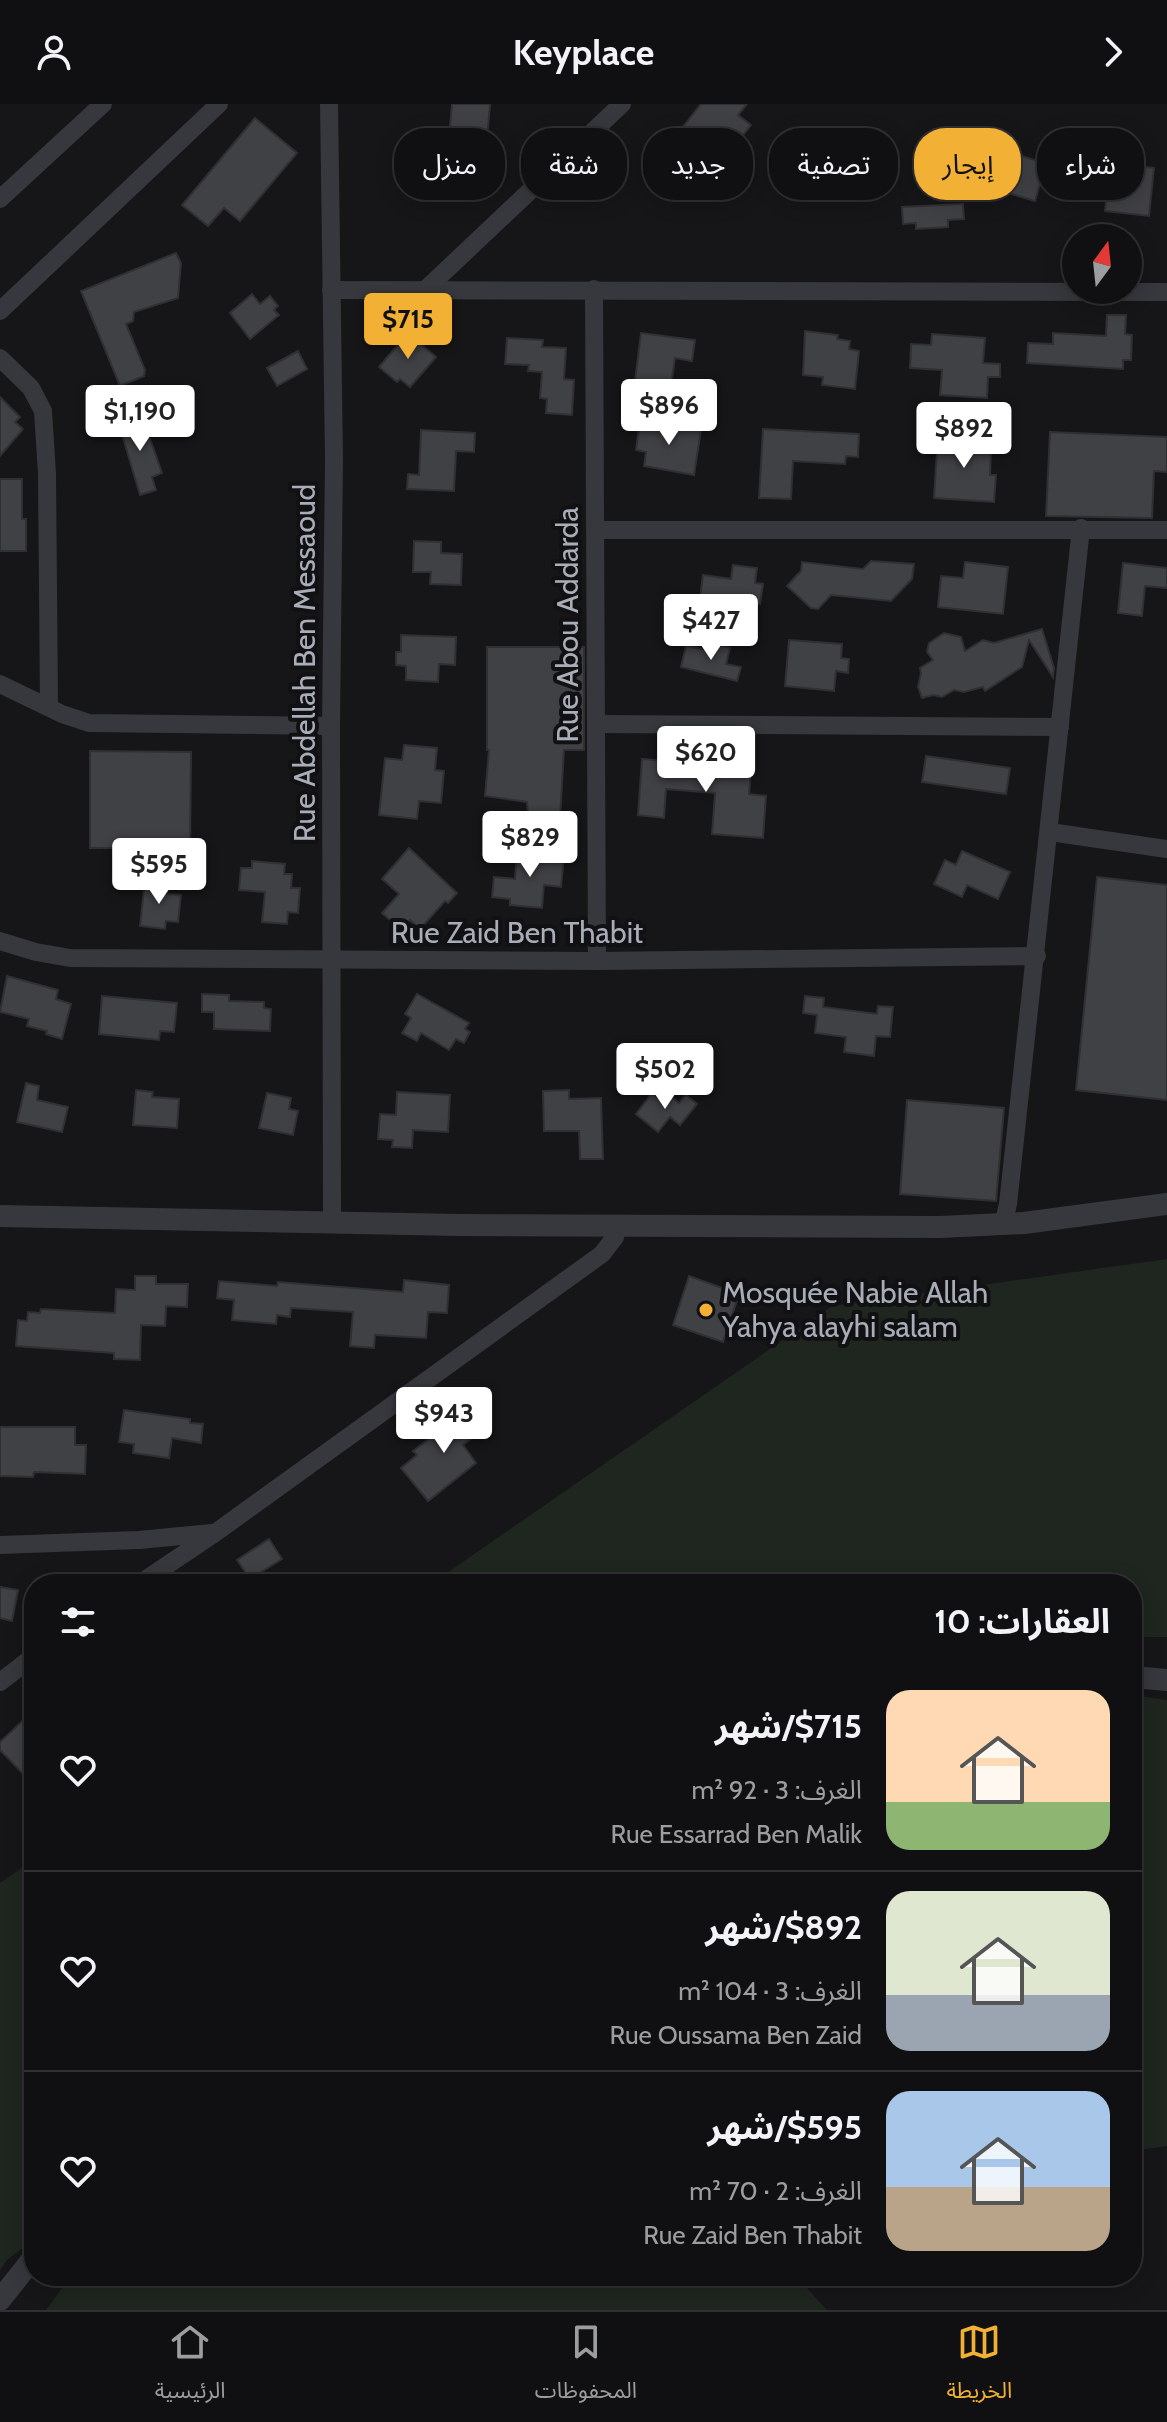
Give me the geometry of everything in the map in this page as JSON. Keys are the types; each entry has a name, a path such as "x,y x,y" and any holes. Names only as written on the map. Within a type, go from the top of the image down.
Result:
{"street":[{"path":"0,199 103,104"},
{"path":"0,311 219,104"},
{"name":"Rue Abdellah Ben Messaoud","path":"329,104 334,459 332,1218 329,1223"},
{"path":"425,290 622,104"},
{"name":"Rue Abou Addarda","path":"594,289 597,961"},
{"path":"331,290 1167,292"},
{"path":"0,358 31,388 43,411 47,474 49,706"},
{"path":"1003,1225 1037,956 1081,528"},
{"path":"597,530 1167,530"},
{"path":"0,684 73,719 107,725 331,726"},
{"path":"596,724 1060,727"},
{"path":"1050,832 1167,849"},
{"name":"Rue Zaid Ben Thabit","path":"0,941 70,958 597,961 1037,956"},
{"path":"0,1216 329,1223 925,1227 1003,1225 1167,1204"},
{"path":"154,1574 602,1254 615,1237 618,1225"},
{"path":"0,1545 139,1540 215,1533"},
{"path":"0,1682 24,1664"},
{"path":"1142,1678 1167,1680"},
{"path":"0,2300 24,2270"}],"shaded area":[{"path":"1167,1259 1167,1637 1142,1637 1142,1574 445,1574 832,1306"},
{"path":"1142,1696 1167,1700 1167,2146 1142,2150"},
{"path":"24,1866 24,2247 0,2270 0,1883"},
{"path":"64,2286 805,2286 827,2310 46,2310"}],"building":[{"path":"452,104 490,104 488,128 450,128"},
{"path":"701,104 747,104 738,115 751,125 749,128 682,128"},
{"path":"255,118 297,153 240,221 224,208 208,226 182,205"},
{"path":"1021,156 1037,161 1035,201 1021,197"},
{"path":"1144,167 1154,168 1149,216 1105,211 1106,200 1144,200"},
{"path":"963,204 964,219 948,220 948,227 916,229 916,223 903,224 902,207"},
{"path":"176,253 181,263 178,298 134,312 133,321 126,324 145,370 144,376 120,386 81,291"},
{"path":"252,294 260,304 270,296 278,306 274,310 279,315 250,339 230,313"},
{"path":"1107,315 1126,315 1125,334 1132,335 1131,360 1123,360 1123,369 1027,363 1028,343 1053,344 1053,333 1106,336"},
{"path":"805,331 838,335 837,339 850,341 849,349 859,351 855,389 822,385 823,377 803,375"},
{"path":"408,333 436,357 410,387 400,379 397,382 379,367"},
{"path":"641,333 695,340 692,361 675,358 670,392 653,390 654,383 635,381"},
{"path":"932,334 985,338 983,363 1000,364 1000,377 988,377 987,398 940,395 942,370 910,368 911,344 931,345"},
{"path":"507,338 543,340 542,347 566,348 564,379 574,380 572,415 546,413 547,399 540,398 542,372 528,371 529,365 505,364"},
{"path":"298,351 307,369 277,386 267,368"},
{"path":"0,397 20,417 15,422 23,429 0,456"},
{"path":"141,413 162,473 152,477 156,490 140,495 118,421"},
{"path":"640,420 701,430 694,475 644,466 646,452 636,450"},
{"path":"763,429 859,434 858,457 846,456 845,464 793,461 791,499 759,498"},
{"path":"421,430 475,433 474,452 456,451 454,491 407,489 408,474 419,475"},
{"path":"1050,432 1167,437 1167,472 1154,471 1152,518 1046,516"},
{"path":"938,435 987,438 987,451 991,451 990,475 996,475 994,502 934,498"},
{"path":"0,479 22,479 26,551 0,551"},
{"path":"414,541 441,542 441,553 462,554 461,585 430,584 431,572 413,572"},
{"path":"871,561 914,564 912,579 891,601 831,595 818,609 811,608 787,586 801,571 802,562 863,569"},
{"path":"965,562 1008,567 1003,614 938,607 941,576 963,578"},
{"path":"1123,563 1167,568 1167,588 1145,586 1142,616 1118,613"},
{"path":"733,565 757,568 755,583 763,584 760,604 714,598 711,624 697,622 703,575 731,579"},
{"path":"1042,629 1054,668 1053,677 1029,640 1022,667 985,691 983,687 964,692 954,690 942,697 933,695 922,698 918,687 920,668 933,660 927,652 929,643 944,633 961,637 965,651 983,640 994,643"},
{"path":"401,635 456,637 455,665 439,664 438,682 406,680 406,666 396,665 396,652 401,652"},
{"path":"789,640 842,644 841,658 849,659 848,673 836,671 834,691 785,686"},
{"path":"714,644 730,648 726,664 741,667 737,681 681,667 686,646 713,651"},
{"path":"487,647 584,647 584,750 564,750 560,818 528,816 527,802 485,796 489,750"},
{"path":"404,745 437,748 435,770 444,771 441,803 419,801 417,819 379,815 385,758 402,760"},
{"path":"90,751 191,752 190,848 90,848"},
{"path":"926,756 1010,768 1006,794 922,782"},
{"path":"642,759 751,768 749,794 766,796 763,838 712,834 715,793 666,789 664,818 638,815"},
{"path":"409,848 457,893 448,903 445,901 420,929 410,920 401,930 382,913 399,894 382,879"},
{"path":"962,851 1010,872 998,899 967,885 962,897 934,884 945,860 956,865"},
{"path":"517,852 564,856 561,887 544,885 542,908 510,905 510,899 492,897 494,877 515,879"},
{"path":"252,861 285,864 284,874 292,874 291,888 300,888 298,913 288,912 287,924 262,922 265,892 239,890 241,868 252,868"},
{"path":"1097,877 1167,885 1167,1100 1076,1090"},
{"path":"145,881 168,883 167,894 181,895 178,922 166,921 165,929 140,926"},
{"path":"7,976 58,990 56,999 71,1004 62,1039 27,1026 29,1019 0,1012"},
{"path":"202,994 229,995 229,1001 264,1002 264,1008 271,1009 270,1031 214,1029 214,1012 202,1012"},
{"path":"417,994 469,1023 465,1029 470,1032 464,1043 456,1039 449,1050 421,1033 417,1041 402,1033 411,1018 405,1014"},
{"path":"102,996 177,1003 174,1032 160,1031 159,1040 99,1034"},
{"path":"805,996 824,998 823,1007 877,1014 878,1006 893,1007 890,1037 876,1036 874,1056 844,1052 846,1037 815,1033 817,1015 803,1013"},
{"path":"26,1083 39,1086 37,1100 68,1107 62,1132 17,1122"},
{"path":"136,1090 153,1092 152,1097 179,1099 177,1128 133,1125"},
{"path":"569,1090 569,1099 601,1098 603,1159 580,1159 579,1131 544,1131 543,1091"},
{"path":"397,1092 450,1095 448,1132 413,1130 412,1148 392,1147 393,1140 378,1139 380,1114 396,1115"},
{"path":"267,1093 291,1098 289,1109 298,1111 293,1135 259,1128"},
{"path":"652,1093 662,1101 668,1094 679,1103 686,1095 697,1104 680,1125 670,1117 658,1132 636,1114"},
{"path":"907,1100 1004,1108 996,1201 900,1194"},
{"path":"135,1276 156,1276 156,1284 188,1284 187,1307 166,1306 165,1326 141,1325 140,1360 114,1359 114,1353 16,1346 18,1320 27,1321 28,1312 40,1313 41,1309 115,1313 116,1289 135,1290"},
{"name":"Mosquée Nabie Allah Yahya alayhi salam","path":"689,1276 739,1294 723,1342 673,1325"},
{"path":"404,1280 449,1285 447,1313 428,1312 426,1338 375,1335 374,1348 350,1346 353,1312 291,1308 290,1317 277,1315 276,1324 232,1320 234,1300 217,1298 219,1281 277,1286 278,1282 403,1292"},
{"path":"470,1407 486,1427 463,1445 476,1463 428,1501 401,1468 417,1455 413,1451"},
{"path":"124,1410 190,1419 190,1423 203,1424 201,1443 172,1438 169,1458 133,1453 134,1444 119,1442"},
{"path":"0,1427 75,1427 75,1445 86,1445 85,1474 34,1472 33,1477 0,1476"},
{"path":"269,1539 282,1559 258,1574 247,1574 237,1560"},
{"path":"0,1587 18,1590 12,1621 0,1618"},
{"path":"24,1719 24,1775 0,1750 0,1742"}],"place":[{"name":"Mosquée Nabie Allah Yahya alayhi salam","path":"706,1310"}]}
